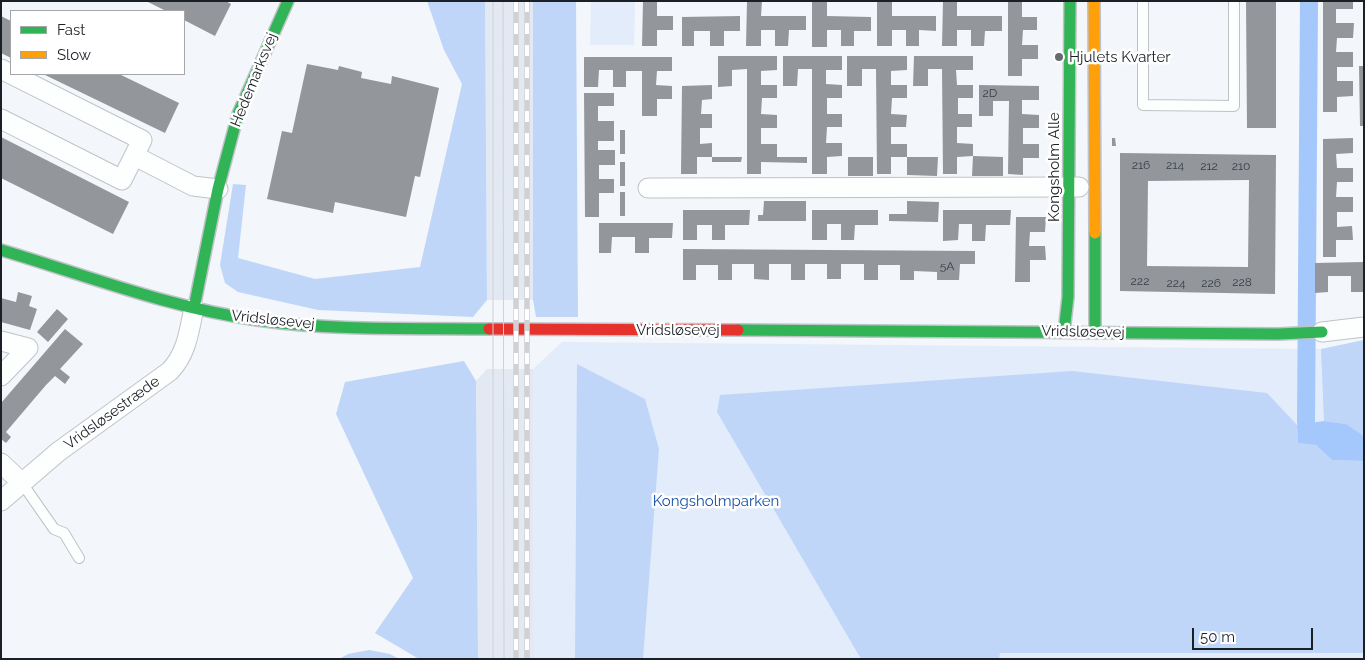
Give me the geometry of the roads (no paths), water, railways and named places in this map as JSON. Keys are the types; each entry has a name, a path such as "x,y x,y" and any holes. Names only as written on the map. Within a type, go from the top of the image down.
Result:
{"street":[{"name":"Hedemarksvej","path":"194,308 218,190 238,114 288,1"},
{"name":"Kongsholm Alle","path":"1064,332 1068,297 1070,1"},
{"path":"1094,1 1095,332"},
{"path":"1,119 122,180 142,140 13,75"},
{"path":"135,156 192,186 218,190"},
{"path":"648,188 1094,186"},
{"name":"Vridsløsevej","path":"1,250 194,308 256,320 299,325 390,328 1278,334 1322,332 1364,327"},
{"name":"Vridsløsestræde","path":"1,501 58,452 170,371 185,350 194,308"},
{"path":"1,341 28,348 1,376"},
{"path":"1,463 22,483"}],"lane":[{"path":"1143,1 1143,105 1234,106 1234,1"},
{"path":"22,483 54,529 64,533 79,558"}],"waterway":[{"path":"1306,422 1309,1"}],"tram line":[{"path":"493,1 493,659"},
{"path":"503,1 504,659"}],"railway":[{"path":"516,1 516,659"},
{"path":"527,1 527,659"}],"place":[{"name":"Hjulets Kvarter","path":"1059,57"}],"park label":[{"name":"Kongsholmparken","path":"716,501"}]}
